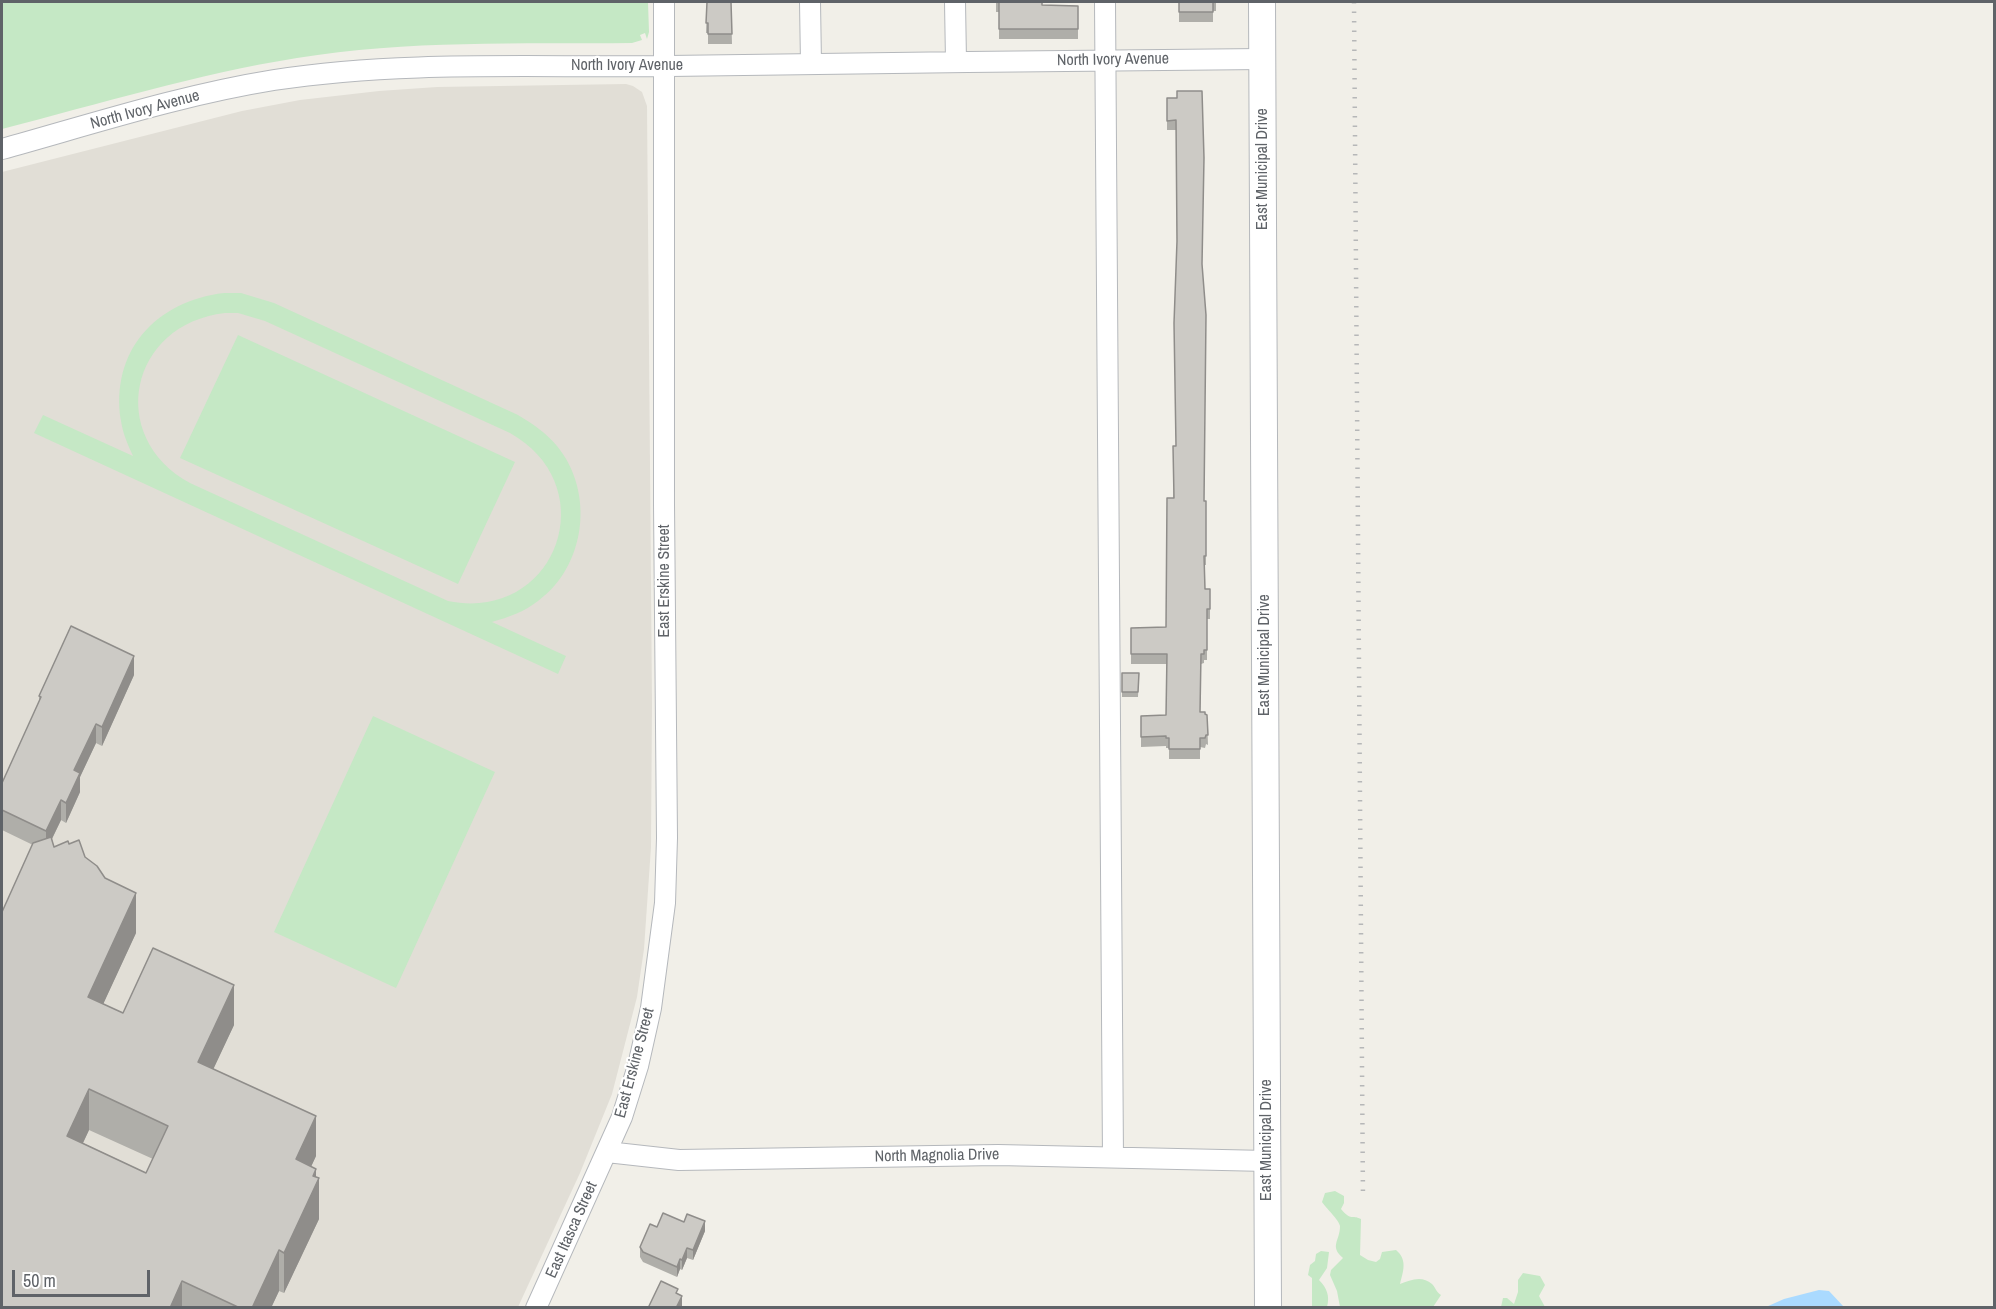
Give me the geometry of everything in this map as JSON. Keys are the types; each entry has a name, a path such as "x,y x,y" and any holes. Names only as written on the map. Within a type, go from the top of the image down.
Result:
{"street":[{"name":"East Erskine Street","path":"607,1152 622,1118 649,1020 665,903 667,838 664,504 664,2"},
{"path":"810,2 811,64"},
{"path":"955,2 956,61"},
{"path":"1105,2 1113,1157"},
{"name":"East Municipal Drive","path":"1262,2 1268,1308"},
{"name":"North Ivory Avenue","path":"2,149 143,108 207,93 275,80 397,69 477,66 665,66 1262,58"},
{"name":"North Magnolia Drive","path":"607,1152 679,1160 998,1155 1267,1161"},
{"name":"East Itasca Street","path":"536,1308 607,1152"}],"shaded area":[{"path":"626,84 642,92 647,106 652,704 651,847 644,949 637,997 612,1094 580,1173 518,1307 2,1308 2,172 242,111 300,100 437,87"}],"green space":[{"path":"2,2 648,2 649,32 647,39 645,33 640,35 642,40 632,43 422,46 338,52 297,58 185,81 2,129"},
{"path":"224,293 241,293 274,303 518,415 553,441 569,464 577,485 580,528 575,549 567,568 554,586 538,601 516,614 492,622 566,656 558,674 34,433 43,415 133,456 122,426 119,396 123,373 131,352 143,334 159,319 178,307 200,298","holes":["225,313 238,313 265,321 510,433 539,457 556,485 561,516 556,546 540,572 517,592 486,602 448,601 190,483 163,463 147,439 139,412 140,385 150,359 167,338 192,322"]},
{"path":"238,335 515,462 458,584 180,458"},
{"path":"373,716 495,772 396,988 274,932"},
{"path":"1335,1191 1344,1196 1341,1209 1350,1217 1361,1219 1360,1255 1376,1262 1380,1259 1382,1252 1396,1250 1403,1262 1400,1284 1416,1279 1428,1281 1441,1295 1433,1307 1340,1307 1337,1291 1330,1275 1331,1270 1343,1258 1336,1247 1340,1226 1322,1202 1325,1193"},
{"path":"1321,1251 1329,1252 1327,1268 1319,1280 1327,1292 1328,1303 1327,1307 1312,1307 1312,1278 1308,1275 1310,1265 1315,1261 1316,1254"},
{"path":"1523,1273 1540,1276 1545,1285 1539,1296 1545,1307 1501,1307 1503,1298 1507,1298 1514,1304 1518,1292 1518,1280"}],"water":[{"path":"1819,1290 1829,1291 1844,1307 1766,1307 1784,1299"}],"building":[{"path":"707,2 731,2 732,34 708,34"},
{"path":"999,2 1042,2 1042,5 1078,6 1078,29 999,29"},
{"path":"1179,2 1213,2 1213,12 1179,12"},
{"path":"1177,91 1202,91 1204,158 1202,264 1206,315 1204,501 1206,501 1206,556 1204,556 1205,589 1210,589 1210,609 1207,609 1207,650 1201,654 1200,712 1205,712 1207,715 1208,735 1200,738 1200,749 1169,749 1169,738 1166,736 1141,737 1141,716 1166,715 1167,654 1131,654 1131,628 1166,627 1167,498 1174,498 1173,446 1176,446 1174,323 1177,241 1176,120 1167,121 1167,98 1177,98"},
{"path":"71,626 134,656 102,727 96,724 74,770 80,773 66,803 61,800 46,831 2,810 2,783"},
{"path":"1122,673 1139,673 1138,692 1122,692"},
{"path":"51,837 54,847 68,841 69,844 79,840 85,857 97,866 105,878 136,893 88,997 123,1013 153,948 234,985 198,1062 316,1116 296,1159 316,1169 313,1176 319,1178 284,1253 279,1250 252,1308 240,1308 182,1281 170,1308 2,1308 2,912 33,843","holes":["89,1089 168,1126 146,1173 67,1136"]},
{"path":"663,1213 684,1222 687,1214 705,1221 693,1250 687,1248 677,1267 643,1252 640,1247 650,1224 657,1227"},
{"path":"661,1281 678,1289 676,1293 682,1296 676,1308 651,1308 649,1306"}],"railway":[{"path":"1354,2 1363,1198"}]}
